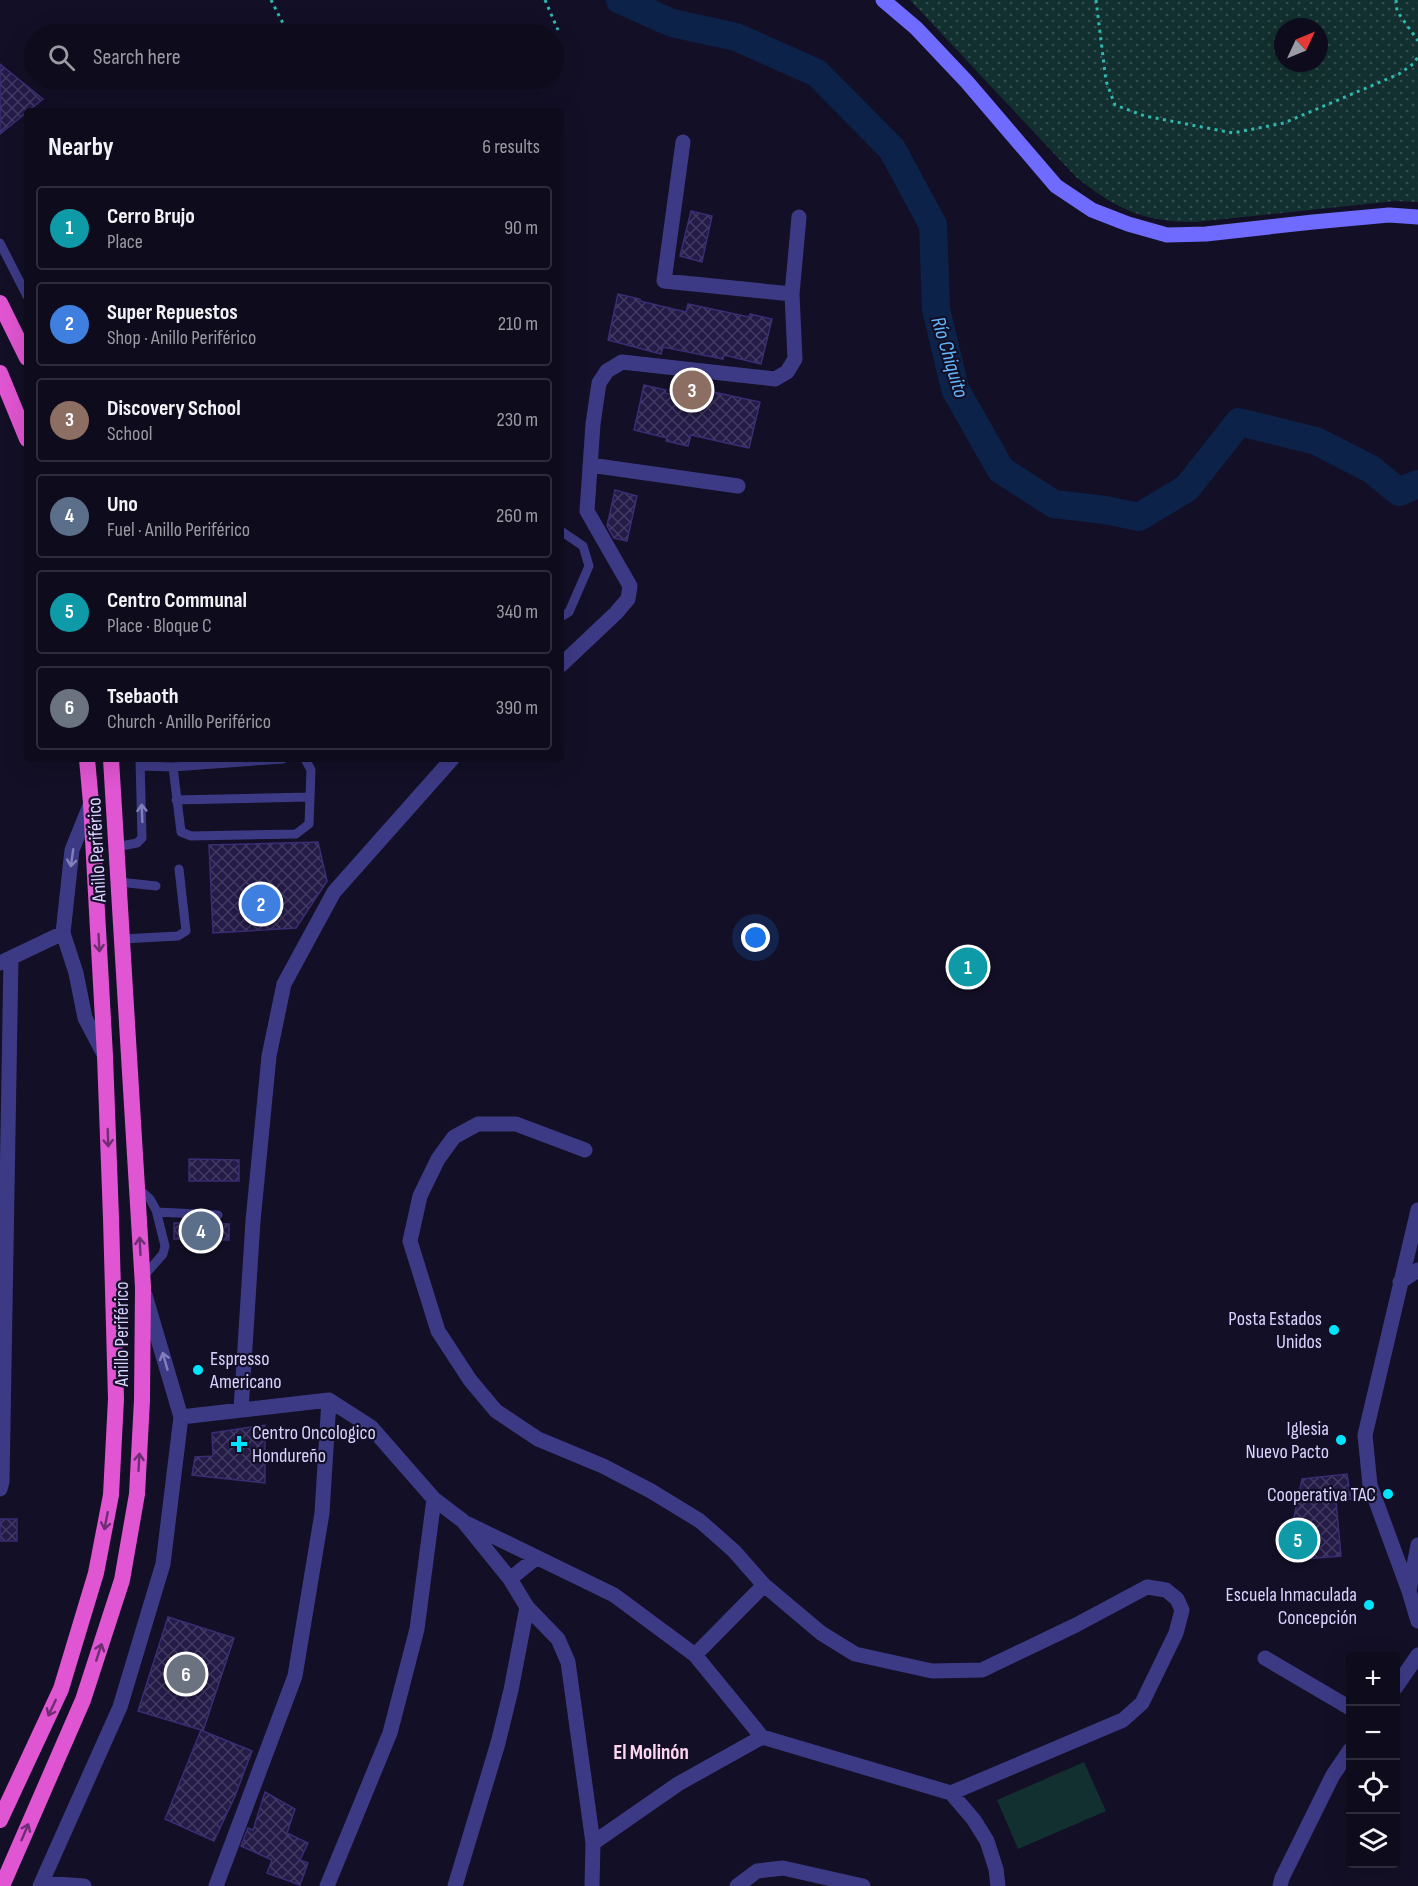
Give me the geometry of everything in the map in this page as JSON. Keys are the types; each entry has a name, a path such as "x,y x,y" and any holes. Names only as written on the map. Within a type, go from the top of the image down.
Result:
{"highway":[{"path":"0,303 24,352"},
{"path":"0,373 24,432"},
{"name":"Anillo Periférico","path":"0,1820 61,1689 96,1573 111,1495 116,1399 105,1056 87,762"},
{"name":"Anillo Periférico","path":"2,1886 83,1700 122,1580 137,1494 142,1400 142,1283 111,762"}],"main road":[{"path":"883,0 916,28 967,82 1056,186 1092,210 1128,224 1167,235 1206,234 1389,215 1418,217"}],"street":[{"path":"682,142 664,281 792,294"},
{"path":"564,662 616,613 627,599 630,586 587,511 599,383 607,371 622,363 775,379 787,372 795,360 792,294 799,217"},
{"path":"590,465 738,486"},
{"path":"241,1410 253,1221 265,1091 269,1056 284,984 334,892 449,762"},
{"path":"91,803 72,850 63,933 76,973 85,1018 105,1056"},
{"path":"0,1489 2,1482 5,961 63,933"},
{"path":"585,1150 516,1124 478,1124 454,1137 438,1159 420,1196 410,1241 438,1332 470,1380 496,1411 538,1439 603,1466 651,1491 700,1521 734,1551 764,1585 821,1633 855,1654 932,1671 982,1670 1076,1625 1147,1587 1166,1590 1177,1599 1182,1610 1176,1633 1142,1703 1123,1720 951,1793"},
{"path":"1418,1210 1365,1435 1370,1485 1418,1621"},
{"path":"1400,1282 1418,1270"},
{"path":"84,1886 41,1884 120,1707 163,1564 181,1417 142,1283"},
{"path":"216,1886 295,1676 322,1513 329,1400"},
{"path":"181,1417 329,1400 371,1427 434,1499 463,1521 614,1595 695,1655 762,1737 951,1793 974,1820 987,1841 996,1869 998,1886"},
{"path":"327,1886 390,1733 417,1629 434,1499"},
{"path":"463,1521 510,1579 527,1607 558,1639 568,1662 593,1843 592,1886"},
{"path":"1409,1591 1418,1545"},
{"path":"510,1579 536,1558"},
{"path":"695,1655 764,1585"},
{"path":"455,1886 512,1690 527,1607"},
{"path":"1400,1680 1418,1655"},
{"path":"1265,1658 1347,1706"},
{"path":"593,1843 678,1784 762,1737"},
{"path":"1280,1886 1333,1775 1346,1756"},
{"path":"737,1886 757,1871 783,1868 863,1886"}],"lane":[{"path":"0,243 24,290"},
{"path":"564,533 583,546 589,566 568,612 564,615"},
{"path":"116,847 137,843 142,838 140,763 173,767 242,762"},
{"path":"173,767 181,832 185,835 296,834 309,824 311,770 307,762"},
{"path":"177,800 310,797"},
{"path":"122,939 178,936 186,931 179,869"},
{"path":"119,882 156,886"},
{"path":"136,1187 150,1199 157,1212 165,1246 163,1254 142,1283"},
{"path":"157,1212 218,1215"}],"path":[{"path":"271,0 283,24"},
{"path":"544,0 556,24"},
{"path":"1096,0 1106,81 1115,105 1145,117 1233,133 1284,123 1399,74 1413,64 1418,57"},
{"path":"1396,0 1397,11 1418,41"}],"green space":[{"path":"910,0 1418,0 1418,202 1395,201 1195,222 1160,219 1131,212 1076,177"},
{"path":"1084,1762 1106,1811 1018,1849 997,1800"}],"building":[{"path":"0,64 24,84 24,90 32,90 43,99 32,108 24,108 24,114 0,134"},
{"path":"691,211 712,216 702,262 680,256"},
{"path":"618,294 686,312 688,304 749,317 750,314 772,319 761,364 724,355 723,359 663,347 661,354 608,340"},
{"path":"644,385 666,390 665,393 710,404 713,392 760,402 749,448 691,435 688,446 634,430"},
{"path":"615,490 637,496 627,541 614,538 607,526"},
{"path":"318,842 327,881 296,928 213,933 209,845"},
{"path":"189,1159 239,1160 239,1181 189,1181"},
{"path":"174,1223 229,1224 229,1240 174,1239"},
{"name":"Centro Oncologico Hondureño","path":"265,1425 265,1483 192,1475 195,1457 213,1456 212,1433"},
{"path":"1347,1474 1351,1499 1336,1501 1341,1556 1293,1560 1290,1522 1293,1522 1302,1479"},
{"path":"0,1519 17,1519 17,1541 0,1541"},
{"path":"168,1617 234,1638 203,1731 252,1751 235,1796 214,1841 165,1819 201,1730 138,1711"},
{"path":"265,1792 295,1809 287,1833 308,1843 300,1860 308,1863 300,1885 267,1873 272,1860 241,1846 248,1828 253,1830"}],"waterway":[{"name":"Río Chiquito","path":"620,0 672,23 736,37 817,73 892,149 933,225 936,309 955,389 1001,470 1054,504 1139,517 1187,488 1239,422 1316,441 1371,469 1399,492 1418,484"}],"place":[{"name":"Discovery School","path":"692,390"},
{"name":"Super Repuestos","path":"261,904"},
{"name":"Cerro Brujo","path":"968,967"},
{"name":"Uno","path":"201,1231"},
{"name":"Posta Estados Unidos","path":"1334,1330"},
{"name":"Espresso Americano","path":"198,1370"},
{"name":"Iglesia Nuevo Pacto","path":"1341,1440"},
{"name":"Centro Oncologico Hondureño","path":"239,1444"},
{"name":"Cooperativa TAC","path":"1388,1494"},
{"name":"Centro Communal","path":"1298,1540"},
{"name":"Escuela Inmaculada Concepción","path":"1369,1605"},
{"name":"Tsebaoth","path":"186,1674"}],"district":[{"name":"El Molinón","path":"651,1752"}]}
